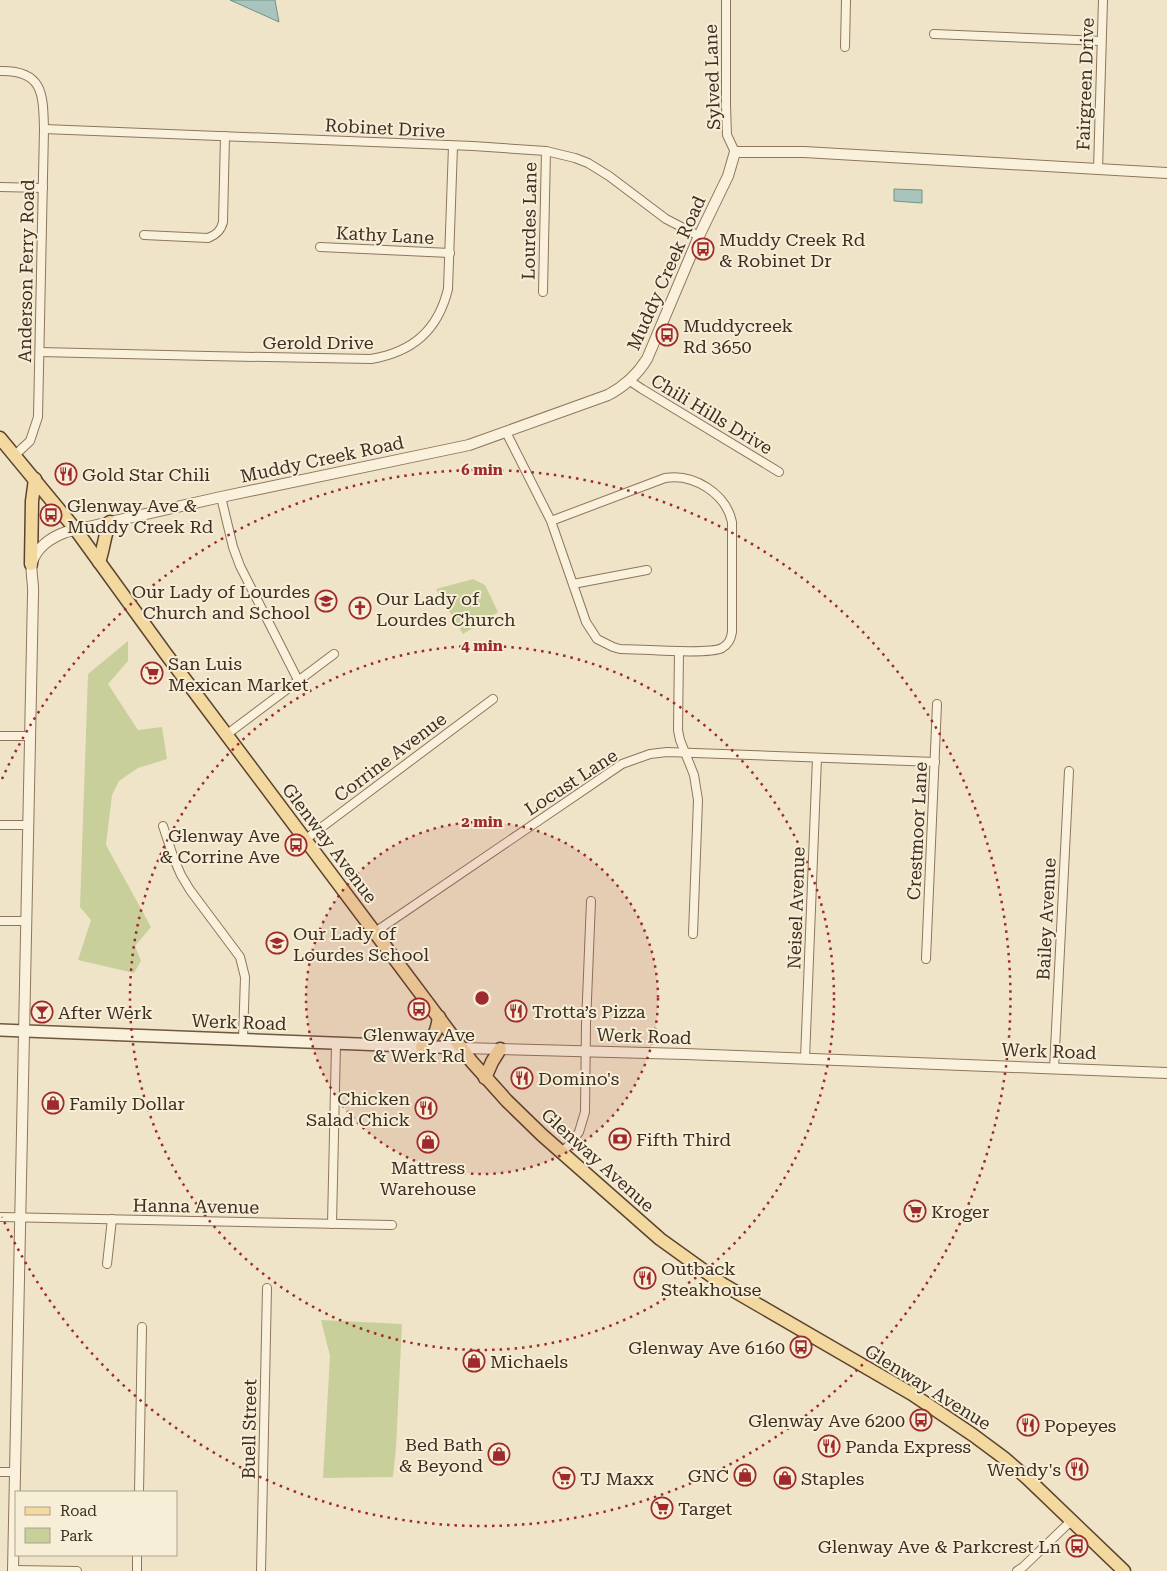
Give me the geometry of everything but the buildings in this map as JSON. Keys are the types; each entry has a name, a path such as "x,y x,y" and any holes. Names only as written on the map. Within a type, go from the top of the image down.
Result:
{"main road":[{"name":"Glenway Avenue","path":"0,438 76,530 226,735 439,1018 485,1078 507,1101 561,1152 660,1239 690,1262 744,1297 912,1394 974,1435 1014,1467 1124,1571"},
{"path":"31,564 34,479"},
{"path":"99,562 104,536 110,522"},
{"path":"422,1048 436,1034 439,1018"},
{"name":"Werk Road","path":"0,1030 422,1048 462,1048"},
{"path":"485,1078 500,1049"}],"street":[{"name":"Sylved Lane","path":"726,0 727,135 735,152"},
{"path":"845,47 846,0"},
{"name":"Fairgreen Drive","path":"1098,169 1103,0"},
{"path":"934,34 1101,41"},
{"name":"Anderson Ferry Road","path":"0,71 12,71 35,82 41,90 44,129 39,403 36,423 30,441 15,455"},
{"name":"Robinet Drive","path":"44,129 546,151 576,158 594,166 666,219 699,236"},
{"path":"144,235 208,238 220,231 223,222 225,136"},
{"name":"Gerold Drive","path":"40,352 371,359 408,347 425,334 439,314 445,302 448,289 453,146"},
{"name":"Lourdes Lane","path":"543,292 546,151"},
{"path":"735,152 804,152 1167,173"},
{"name":"Muddy Creek Road","path":"31,564 38,552 49,540 60,534 221,497 469,445 608,394 630,381 639,372 647,359 699,236 728,176 735,152"},
{"path":"0,187 43,188"},
{"name":"Kathy Lane","path":"320,247 450,253"},
{"name":"Chili Hills Drive","path":"630,381 779,472"},
{"path":"506,432 551,521 586,622 592,632 603,643 620,649 715,650 726,645 731,638 732,522 730,514 721,499 697,483 688,479 672,477 551,521"},
{"path":"221,497 233,547 240,566 298,680"},
{"path":"31,564 34,582 13,1570 77,1571"},
{"path":"573,584 647,570"},
{"path":"679,651 678,730 694,775 698,800 693,934"},
{"path":"226,735 334,654"},
{"name":"Corrine Avenue","path":"306,839 493,699"},
{"name":"Crestmoor Lane","path":"926,959 937,704"},
{"path":"0,736 31,736"},
{"name":"Locust Lane","path":"375,932 622,764 650,754 667,752 935,762"},
{"name":"Neisel Avenue","path":"805,1059 817,758"},
{"name":"Bailey Avenue","path":"1054,1069 1069,771"},
{"path":"0,825 29,825"},
{"path":"163,826 181,875 240,957 245,977 243,1039"},
{"path":"561,1152 579,1132 585,1118 591,901"},
{"path":"0,921 27,921"},
{"path":"332,1224 336,1044"},
{"name":"Werk Road","path":"462,1048 1167,1073"},
{"name":"Hanna Avenue","path":"0,1217 392,1225"},
{"path":"107,1264 112,1219"},
{"name":"Buell Street","path":"261,1571 267,1288"},
{"path":"139,1491 142,1327"},
{"path":"0,1472 15,1472"},
{"path":"1017,1571 1071,1521"},
{"path":"137,1556 137,1571"}],"green space":[{"path":"473,579 485,585 498,612 463,634 436,589"},
{"path":"128,641 128,661 108,684 138,730 162,727 167,759 138,768 119,781 112,795 106,845 151,927 135,946 141,961 134,973 78,960 91,920 80,907 88,674"},
{"path":"321,1320 402,1324 393,1477 323,1478 330,1356"}],"water":[{"path":"230,0 275,0 279,22"},
{"path":"894,189 922,190 922,203 894,201"}],"place":[{"name":"Muddy Creek Rd & Robinet Dr","path":"703,249"},
{"name":"Muddycreek Rd 3650","path":"667,335"},
{"name":"Gold Star Chili","path":"66,474"},
{"name":"Glenway Ave & Muddy Creek Rd","path":"51,515"},
{"name":"Our Lady of Lourdes Church and School","path":"326,601"},
{"name":"Our Lady of Lourdes Church","path":"360,608"},
{"name":"San Luis Mexican Market","path":"152,673"},
{"name":"Glenway Ave & Corrine Ave","path":"296,845"},
{"name":"Our Lady of Lourdes School","path":"277,943"},
{"name":"Glenway Ave & Werk Rd","path":"419,1009"},
{"name":"Trotta’s Pizza","path":"516,1011"},
{"name":"After Werk","path":"42,1012"},
{"name":"Domino's","path":"522,1078"},
{"name":"Family Dollar","path":"53,1103"},
{"name":"Chicken Salad Chick","path":"426,1108"},
{"name":"Fifth Third","path":"620,1139"},
{"name":"Mattress Warehouse","path":"428,1142"},
{"name":"Kroger","path":"915,1211"},
{"name":"Outback Steakhouse","path":"645,1278"},
{"name":"Glenway Ave 6160","path":"801,1347"},
{"name":"Michaels","path":"474,1361"},
{"name":"Glenway Ave 6200","path":"921,1420"},
{"name":"Popeyes","path":"1028,1425"},
{"name":"Panda Express","path":"829,1446"},
{"name":"Bed Bath & Beyond","path":"499,1454"},
{"name":"Wendy's","path":"1077,1469"},
{"name":"GNC","path":"745,1475"},
{"name":"TJ Maxx","path":"564,1478"},
{"name":"Staples","path":"785,1478"},
{"name":"Target","path":"662,1508"},
{"name":"Glenway Ave & Parkcrest Ln","path":"1077,1546"}]}
